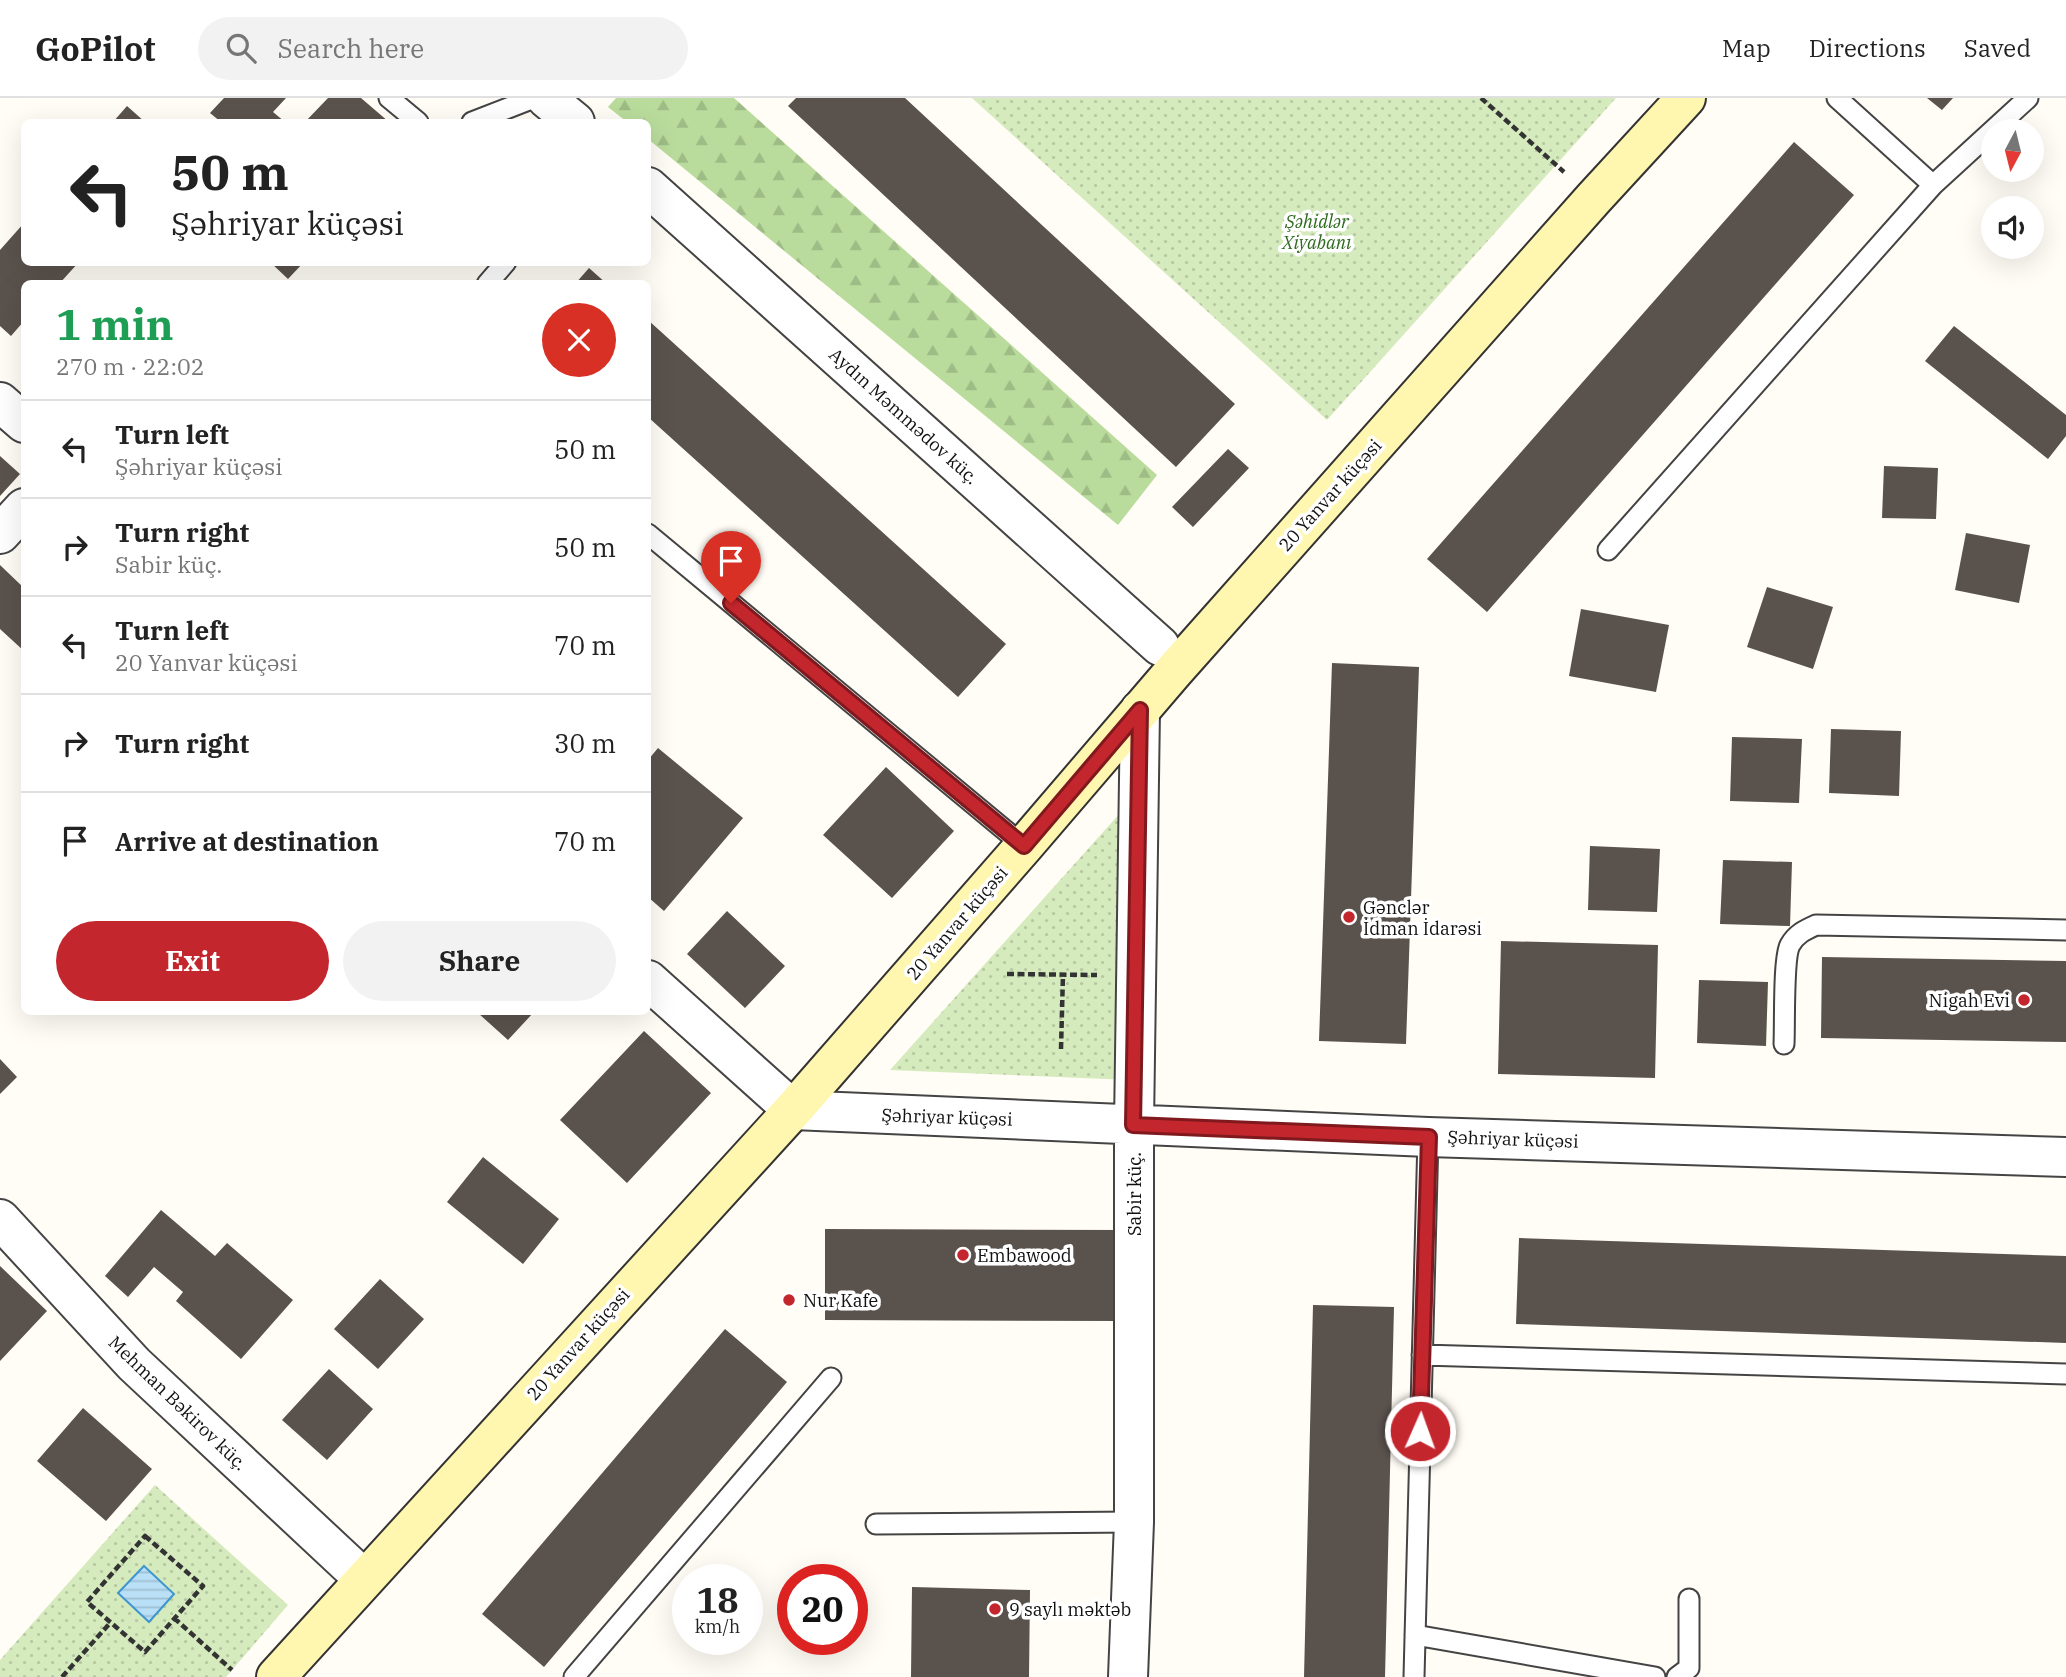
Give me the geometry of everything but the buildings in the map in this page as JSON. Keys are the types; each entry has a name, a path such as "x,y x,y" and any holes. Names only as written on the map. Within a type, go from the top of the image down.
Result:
{"main road":[{"name":"20 Yanvar küçəsi","path":"276,1677 793,1110 1140,710 1686,98"}],"street":[{"name":"Aydın Məmmədov küç.","path":"651,190 1160,646"},
{"path":"0,402 21,420"},
{"path":"0,534 21,511"},
{"name":"Sabir küç.","path":"1128,1677 1134,1522 1133,1125 1140,710"},
{"path":"651,982 793,1110"},
{"name":"Şəhriyar küçəsi","path":"793,1110 1429,1137 2066,1157"},
{"name":"Mehman Bəkirov küç.","path":"0,1219 134,1364 364,1579"}],"lane":[{"path":"389,98 414,119"},
{"path":"1837,98 1933,185"},
{"path":"1608,550 1933,185 2028,98"},
{"path":"488,119 560,106"},
{"path":"490,280 503,266"},
{"path":"651,536 1024,846"},
{"path":"1784,1044 1789,946 1801,932 1816,925 2066,930"},
{"path":"1414,1677 1429,1137"},
{"path":"1422,1355 2066,1374"},
{"path":"574,1677 831,1378"},
{"path":"876,1524 1134,1522"},
{"path":"1677,1677 1689,1668 1689,1599"},
{"path":"1415,1635 1655,1677"}],"path":[{"path":"1481,98 1488,100 1594,198"},
{"path":"1007,974 1136,976"},
{"path":"1061,1049 1063,974"},
{"path":"145,1536 202,1586 145,1652 110,1622 87,1602 145,1536"},
{"path":"174,1618 232,1670"},
{"path":"62,1677 110,1622"}],"green space":[{"path":"616,98 734,98 1157,475 1118,525 651,141 651,119 623,119 608,107"},
{"name":"Şəhidlər Xiyabanı","path":"972,98 1616,98 1327,420"},
{"path":"1156,773 1154,1081 890,1070"},
{"path":"155,1485 288,1605 226,1677 0,1677 0,1660"}],"water":[{"path":"144,1566 174,1594 149,1622 118,1593"}],"place":[{"name":"Gənclər İdman İdarəsi","path":"1349,917"},
{"name":"Nigah Evi","path":"2024,1000"},
{"name":"Embawood","path":"963,1255"},
{"name":"Nur Kafe","path":"789,1300"},
{"name":"9 saylı məktəb","path":"995,1609"}],"route":[{"path":"731,603 1024,846 1140,710 1133,1125 1429,1137 1420,1431"}]}
